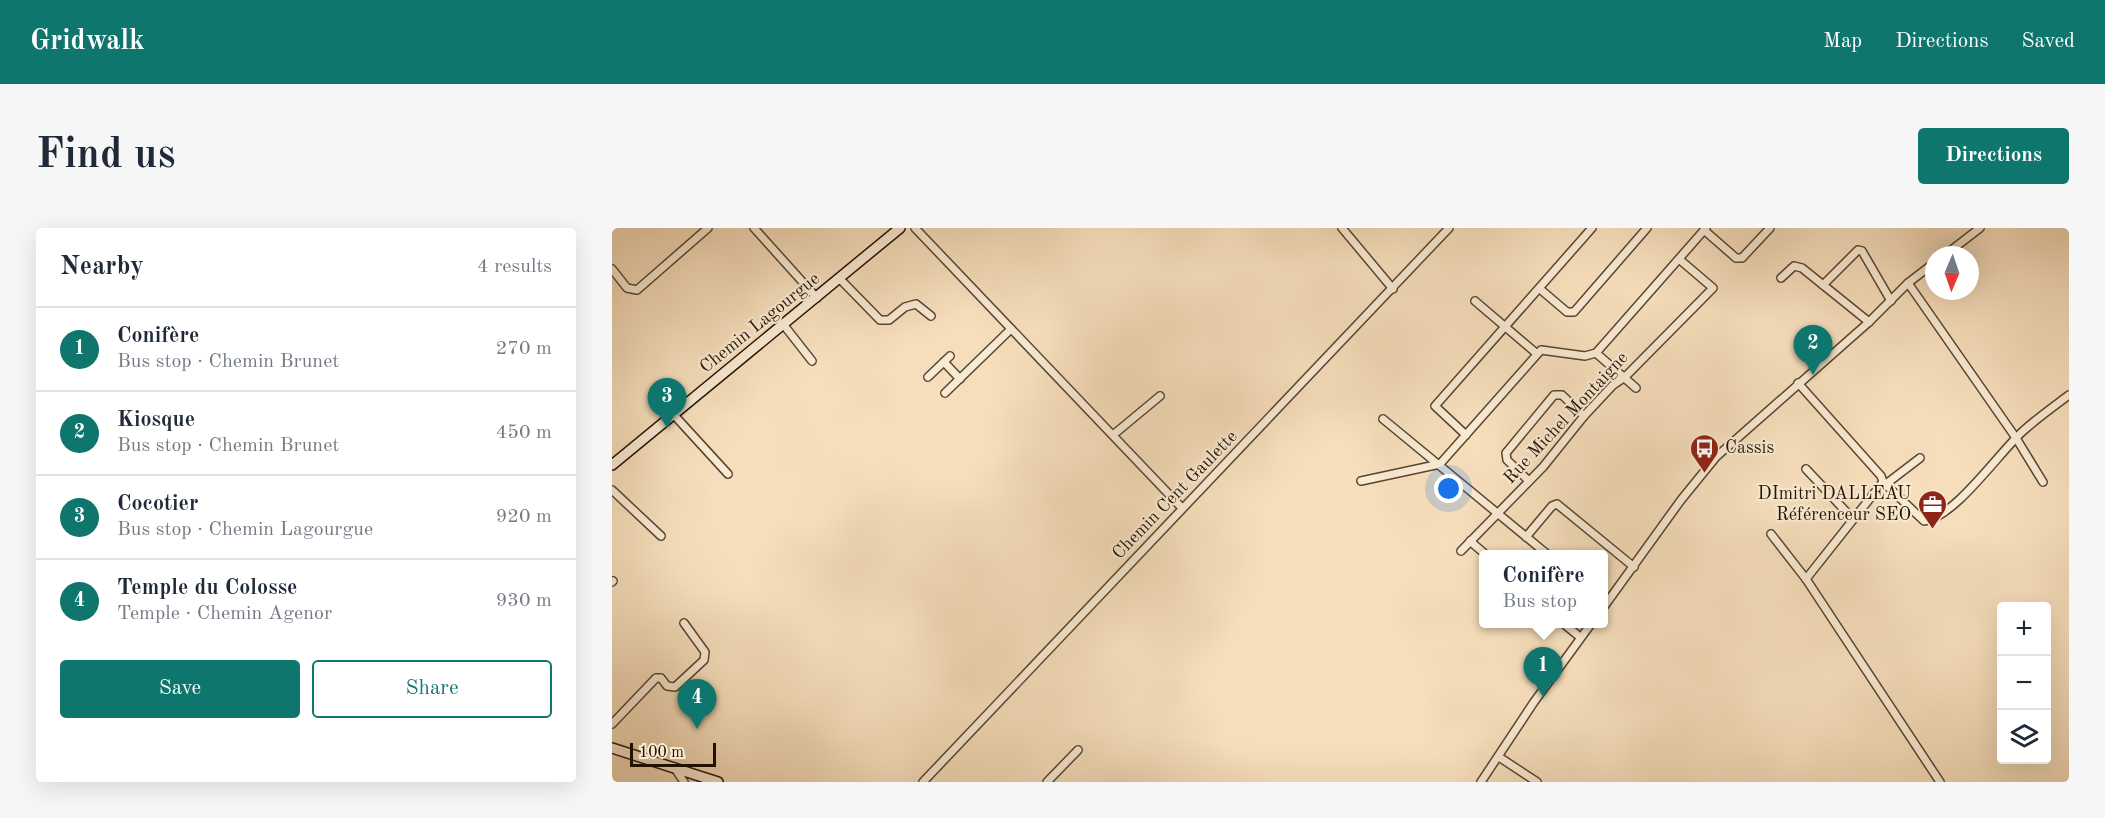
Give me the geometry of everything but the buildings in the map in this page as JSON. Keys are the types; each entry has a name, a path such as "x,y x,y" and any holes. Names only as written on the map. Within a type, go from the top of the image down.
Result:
{"street":[{"path":"612,269 627,288 637,290 708,228"},
{"path":"754,228 817,298"},
{"name":"Chemin Lagourgue","path":"612,465 900,228"},
{"path":"915,228 1182,508"},
{"path":"1342,228 1393,289"},
{"name":"Chemin Cent Gaulette","path":"923,782 1449,228"},
{"path":"1466,435 1435,406 1592,228"},
{"path":"1540,289 1567,312 1574,312 1647,228"},
{"path":"1361,481 1440,464 1536,353 1546,349 1584,356 1596,353 1705,229 1736,258 1742,258 1770,228"},
{"path":"1957,246 1980,228"},
{"path":"1823,285 1858,250 1862,251 1891,301"},
{"name":"Rue Michel Montaigne","path":"1461,551 1529,481 1613,385 1625,377 1713,288 1679,259"},
{"path":"1781,278 1789,268 1797,266 1869,322"},
{"path":"1608,600 1681,500 1716,457 1925,270"},
{"name":"Chemin Lagourgue","path":"840,279 880,320 890,320 905,308 916,304 931,316"},
{"path":"1908,283 2016,438 2043,482"},
{"path":"1475,301 1536,353"},
{"path":"783,324 812,361"},
{"path":"945,393 1011,329"},
{"path":"1596,353 1636,388"},
{"path":"928,377 947,359 960,379"},
{"path":"1798,383 1885,483 1918,518 1927,521 1966,494 2016,438 2069,395"},
{"path":"1529,481 1505,456 1554,395 1562,395 1584,416"},
{"path":"1113,435 1160,396"},
{"path":"674,415 728,474"},
{"path":"1383,419 1541,550"},
{"path":"1806,579 1853,519 1885,483 1920,458"},
{"path":"1806,469 1853,519"},
{"path":"612,490 660,536"},
{"path":"1526,537 1552,506 1557,504 1634,567"},
{"path":"1771,534 1806,579 1940,782"},
{"path":"1470,541 1480,550"},
{"path":"612,724 656,678 661,678 667,686 675,687 704,660 705,652 684,623"},
{"path":"1569,628 1580,637"},
{"path":"1481,782 1534,702 1588,628"},
{"path":"612,748 674,767 696,779 718,782"},
{"path":"1047,782 1078,750"},
{"path":"1499,757 1537,782"},
{"path":"674,767 684,782"}],"place":[{"name":"Kiosque","path":"1813,375"},
{"name":"Cocotier","path":"667,428"},
{"name":"Cassis","path":"1704,474"},
{"name":"DImitri DALLEAU Référenceur SEO","path":"1932,530"},
{"name":"Conifère","path":"1543,697"},
{"name":"Temple du Colosse","path":"697,729"}]}
